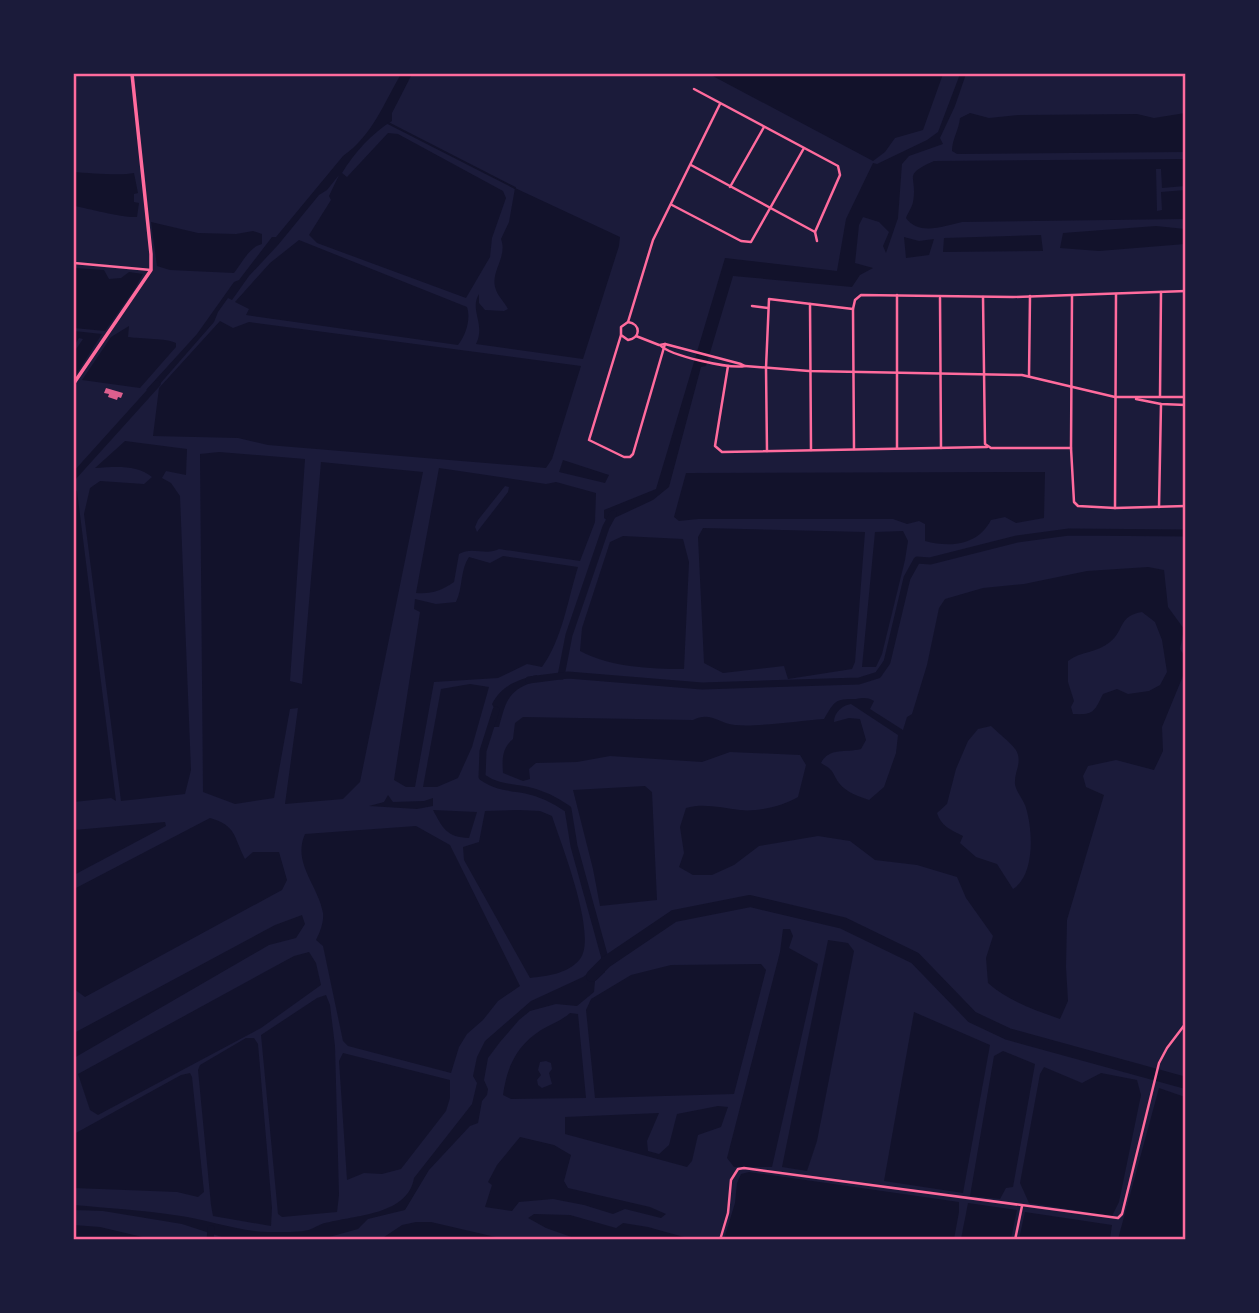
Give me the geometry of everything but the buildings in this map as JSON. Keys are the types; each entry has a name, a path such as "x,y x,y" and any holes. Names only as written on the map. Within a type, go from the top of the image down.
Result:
{"street":[{"path":"74,383 151,270 132,74"},
{"path":"694,89 840,169 840,175 815,232 817,242"},
{"path":"665,344 633,454 624,457 589,440 621,335 621,327 628,322 653,240 720,104"},
{"path":"730,187 764,127"},
{"path":"672,205 747,243 756,237 804,148"},
{"path":"691,165 815,232"},
{"path":"74,263 151,270"},
{"path":"854,449 853,309 855,300 861,295 940,298 1185,291"},
{"path":"1160,396 1161,292"},
{"path":"1115,293 1115,508"},
{"path":"897,295 897,448"},
{"path":"1072,295 1071,448 1076,504 1115,508 1185,506"},
{"path":"1029,376 1030,296"},
{"path":"983,297 987,447"},
{"path":"767,451 768,301 771,298 853,309"},
{"path":"940,298 941,448"},
{"path":"810,304 811,450"},
{"path":"752,306 768,308"},
{"path":"628,322 634,323 637,328 636,336"},
{"path":"621,335 628,340 636,336 660,345 664,350 728,366 809,371 1029,376 1115,397 1185,397"},
{"path":"660,345 665,344 745,366"},
{"path":"728,366 715,446 722,452 1071,448"},
{"path":"1133,398 1161,404 1185,405"},
{"path":"1159,507 1161,404"},
{"path":"720,1240 728,1213 732,1180 738,1169 744,1168 1112,1219 1121,1216 1159,1063 1185,1023"},
{"path":"1015,1240 1022,1206"}],"shaded area":[{"path":"401,74 412,74 392,113 392,121 364,144 342,173 347,177 388,133 398,134 503,191 506,198 492,238 490,257 466,298 317,243 309,235 331,200 329,196 339,175 249,276 232,300 228,298 214,322 159,385 146,390 197,334 234,282 239,280 272,237 276,237 343,156 362,139"},
{"path":"709,74 943,74 923,130 895,138 885,152 873,161"},
{"path":"960,74 966,74 940,138 943,144 909,156 902,164 898,218 886,253 883,246 889,232 879,222 863,217 859,225 855,263 873,268 860,275 852,287 733,276 706,366 701,367 669,487 653,500 608,521 604,518 604,510 656,489 725,258 837,271 846,219 873,163 877,164 938,132"},
{"path":"970,113 989,118 1019,115 1137,114 1154,118 1185,113 1185,152 957,154 952,151 952,147 960,118"},
{"path":"1185,159 1185,186 1162,188 1161,169 1156,169 1157,211 1162,210 1161,192 1185,190 1185,219 962,222 925,228 911,224 906,218 913,202 914,173 934,161"},
{"path":"74,172 134,173 138,193 134,194 134,202 139,203 137,217 74,206"},
{"path":"515,188 620,237 583,359 476,344 479,330 476,300 479,294 479,303 485,310 508,309 498,295 494,283 503,246 501,239 509,222"},
{"path":"151,222 198,233 236,234 253,231 262,234 262,244 250,252 234,273 170,270 157,266"},
{"path":"1156,226 1185,229 1185,244 1099,251 1060,248 1063,233"},
{"path":"1041,235 1043,251 943,252 944,238"},
{"path":"904,237 919,241 934,239 929,255 906,258"},
{"path":"299,240 467,307 468,322 461,341 458,345 246,315 249,309 235,302 270,263"},
{"path":"74,268 104,270 109,279 121,278 129,272 143,274 105,331 74,328"},
{"path":"220,321 233,328 249,322 581,366 552,459 546,468 268,445 238,438 153,436 159,388"},
{"path":"129,326 128,337 167,340 176,343 176,347 140,388 82,380 111,337"},
{"path":"74,331 102,334 74,378 74,352 83,339 79,338 74,346"},
{"path":"125,441 187,449 186,475 166,471 162,478 171,483 180,496 191,770 185,794 121,801 84,514 90,488 100,481 144,484 152,477 132,468 95,468"},
{"path":"219,452 305,459 290,681 302,684 321,462 423,472 360,782 343,799 285,804 298,708 290,709 274,798 235,804 203,792 200,454"},
{"path":"563,460 609,475 605,483 559,472"},
{"path":"439,468 546,484 556,482 596,493 595,522 580,561 499,549 489,552 464,552 459,554 454,582 436,591 416,593","holes":["505,486 509,487 508,492 477,532 475,527 478,520"]},
{"path":"1045,472 1044,518 1016,523 1005,517 991,520 979,535 963,543 925,541 925,524 919,521 907,524 893,519 679,521 674,517 686,473"},
{"path":"74,489 77,491 116,801 111,798 74,802"},
{"path":"703,528 865,532 855,662 852,669 788,679 784,666 723,673 704,663 698,537"},
{"path":"903,531 908,541 905,560 882,654 876,667 862,667 875,532"},
{"path":"623,536 683,539 689,562 684,669 617,664 580,651 582,628 610,542"},
{"path":"503,556 578,567 555,644 542,667 527,664 498,678 434,682 415,787 406,787 394,780 420,612 414,609 415,599 436,604 456,602 469,557 490,563"},
{"path":"1148,567 1164,570 1168,607 1184,629 1180,649 1185,657 1185,671 1162,727 1163,751 1154,770 1116,760 1088,766 1083,776 1086,787 1104,795 1067,920 1068,1001 1060,1019 1013,1000 988,983 986,958 993,936 966,898 957,877 917,865 875,860 850,841 818,836 759,846 734,865 712,875 693,875 679,867 684,853 680,827 686,808 706,806 755,810 792,800 798,797 806,765 800,755 730,752 702,762 610,756 577,762 536,763 529,769 530,779 523,781 503,773 505,750 513,739 515,723 523,717 693,720 704,717 735,725 755,725 824,719 839,701 865,698 874,701 870,709 903,730 907,717 912,714 927,665 939,608 945,599 983,588 1024,584 1087,571","holes":["1142,612 1155,622 1162,640 1167,672 1160,685 1149,691 1128,694 1117,689 1103,694 1092,711 1073,714 1071,707 1074,701 1068,682 1068,661 1105,646 1115,637 1125,620","851,704 898,735 896,753 884,787 869,800 846,789 831,770 821,763 833,753 861,749 866,740 860,719 849,718 834,722 842,707","991,726 1013,746 1018,756 1015,784 1025,805 1031,840 1025,874 1013,889 997,864 976,857 960,843 963,836 944,824 937,813 947,804 956,769 968,741 978,729"]},
{"path":"537,675 536,681 514,693 504,710 499,727 494,727 495,710 492,704 500,692 511,684"},
{"path":"470,684 489,687 472,747 458,778 437,787 423,787 441,689"},
{"path":"645,786 652,792 657,900 600,906 573,790"},
{"path":"388,795 393,802 433,798 433,806 417,809 369,806 384,802"},
{"path":"433,810 477,812 469,838 446,831"},
{"path":"485,811 540,811 552,816 570,867 584,931 584,947 575,964 557,973 530,978 464,860 463,847 479,842"},
{"path":"210,818 230,828 245,859 253,852 279,852 287,880 282,890 85,997 74,989 74,889"},
{"path":"165,822 166,826 74,875 74,830"},
{"path":"416,826 450,845 520,986 498,1001 467,1034 459,1047 451,1073 348,1046 343,1041 323,946 316,940 323,913 302,855 305,834"},
{"path":"302,915 305,924 296,938 269,945 74,1058 74,1033 275,925"},
{"path":"783,929 790,929 793,936 789,948 818,964 772,1167 734,1167 727,1158 780,952"},
{"path":"828,940 848,943 854,951 817,1141 807,1171 782,1167"},
{"path":"309,952 316,963 321,985 261,1028 98,1115 90,1110 78,1074 294,956"},
{"path":"761,964 766,970 734,1094 595,1098 586,1010 591,999 631,975 671,965"},
{"path":"599,965 604,965 605,972 595,981 594,992 577,1006 556,1004 530,1011 500,1042 488,1058 484,1080 488,1089 482,1101 478,1123 470,1126 429,1170 405,1210 368,1219 358,1229 322,1239 231,1240 182,1224 103,1211 74,1210 74,1205 137,1210 244,1229 297,1232 392,1206 410,1190 414,1178 472,1104 477,1083 473,1076 477,1057 485,1041 531,1001 583,977"},
{"path":"326,995 330,1005 335,1046 339,1195 337,1212 282,1217 278,1214 261,1035 317,998"},
{"path":"914,1012 990,1045 963,1193 884,1181"},
{"path":"570,1013 578,1014 586,1098 511,1099 503,1095 510,1066 519,1050 532,1036","holes":["540,1062 551,1063 552,1069 549,1073 552,1084 542,1088 537,1080 541,1075 538,1070"]},
{"path":"246,1038 254,1038 258,1044 272,1208 271,1226 213,1216 211,1205 198,1070 200,1065"},
{"path":"1003,1051 1035,1064 1013,1187 1006,1188 1000,1199 970,1196 994,1056"},
{"path":"343,1053 450,1080 450,1098 446,1111 401,1169 382,1174 364,1173 347,1180 339,1061"},
{"path":"1044,1067 1082,1083 1101,1073 1137,1080 1141,1095 1119,1202 1112,1216 1029,1203 1020,1183 1040,1074"},
{"path":"190,1073 204,1192 198,1197 177,1192 74,1188 74,1134 181,1075"},
{"path":"1159,1088 1185,1097 1185,1239 1118,1239"},
{"path":"718,1106 728,1107 721,1127 698,1135 692,1161 687,1167 565,1134 565,1117 659,1113 647,1141 648,1151 659,1154 669,1145 677,1114"},
{"path":"520,1137 554,1145 571,1155 564,1181 568,1188 650,1207 666,1214 661,1218 625,1209 613,1214 553,1199 519,1202 512,1211 485,1207 492,1185 488,1182 497,1165"},
{"path":"749,1172 959,1202 954,1239 724,1239 735,1203 737,1183 741,1174"},
{"path":"968,1203 1017,1210 1011,1239 961,1239"},
{"path":"1025,1212 1112,1225 1110,1239 1019,1239"},
{"path":"534,1214 570,1215 616,1228 623,1223 691,1239 577,1239 546,1228 528,1218"},
{"path":"431,1222 504,1239 381,1239 402,1225"},
{"path":"74,1225 100,1227 151,1239 74,1239"}],"waterway":[{"path":"388,123 515,188"},
{"path":"74,476 157,384"},
{"path":"561,676 569,635 606,527 613,514"},
{"path":"529,680 568,675 702,686 859,681 878,675 887,662 907,578 917,560 930,561 1017,539 1069,532 1186,533"},
{"path":"496,710 483,751 482,777 498,785 542,795 568,809 574,846 606,962"},
{"path":"592,976 606,962 674,916 750,901 843,923 915,958 972,1017 1008,1034 1186,1083"},
{"path":"210,1240 211,1229"}]}
